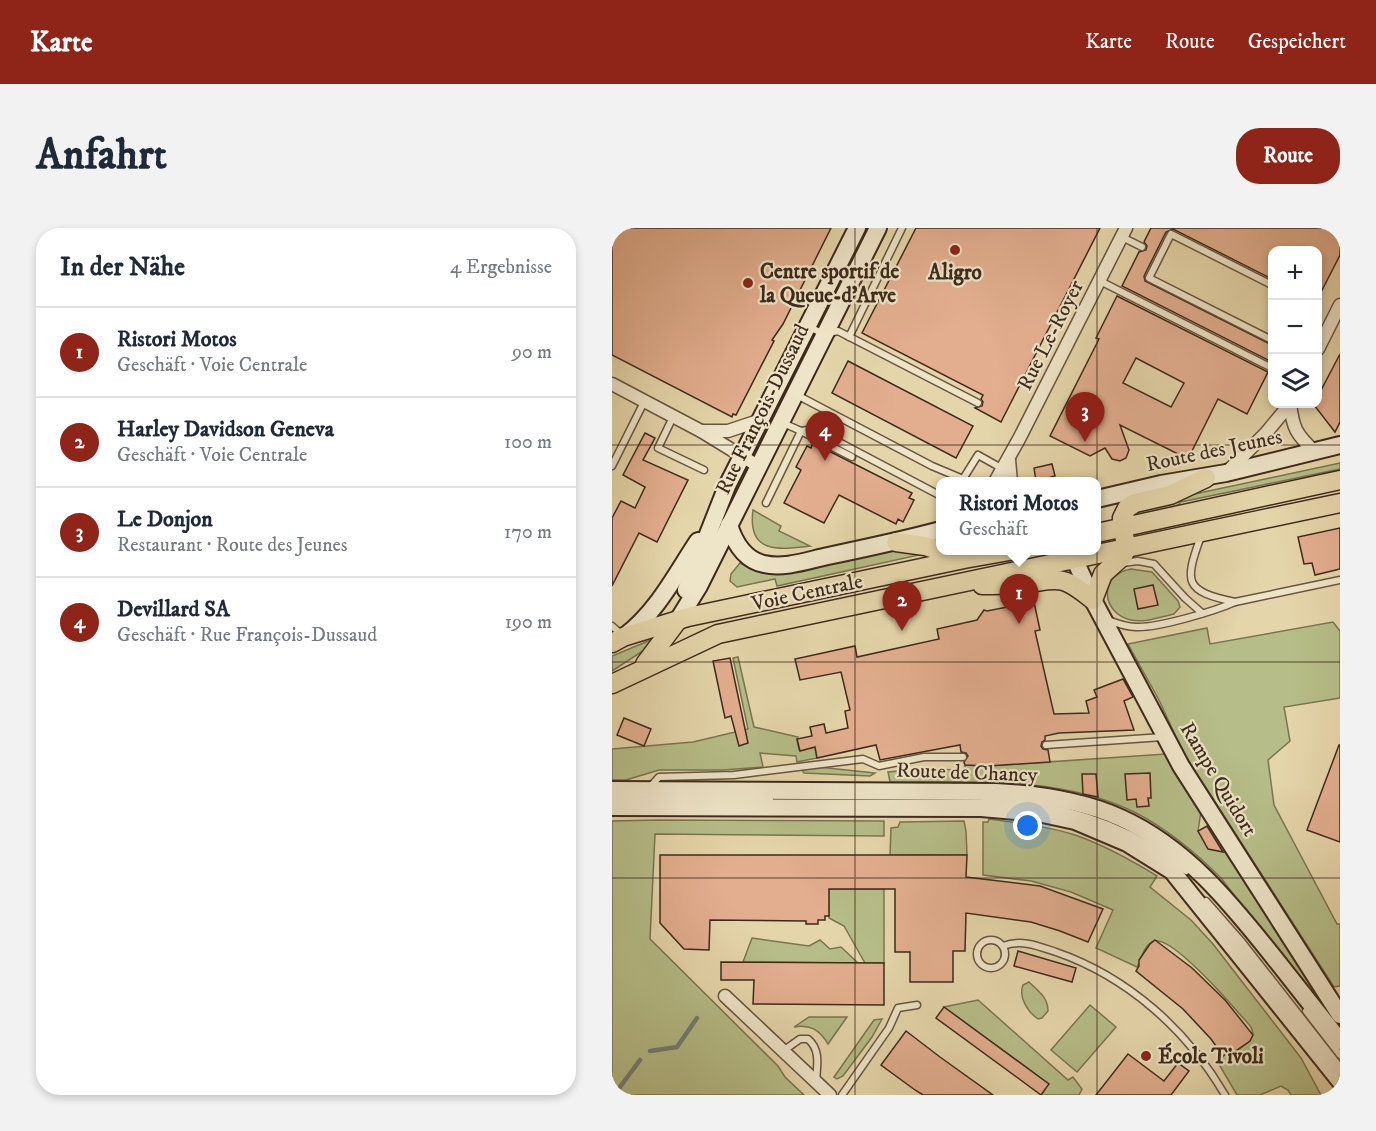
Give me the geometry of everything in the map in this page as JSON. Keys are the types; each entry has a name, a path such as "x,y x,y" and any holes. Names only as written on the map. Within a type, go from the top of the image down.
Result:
{"main road":[{"name":"Rue François-Dussaud","path":"684,616 686,591 742,456 857,228"},
{"name":"Rue François-Dussaud","path":"684,616 731,530 758,466 878,228"},
{"name":"Route des Jeunes","path":"1101,499 1161,484 1206,478 1340,445"},
{"path":"942,586 1019,584 1053,579 1073,584 1093,600 1100,579 1107,569 1123,556 1127,547 1122,528 1124,512 1135,503 1170,495 1206,478"},
{"path":"1101,532 1340,480"},
{"name":"Voie Centrale","path":"1101,550 1203,532 1340,503"},
{"name":"Rue François-Dussaud","path":"616,635 642,621 658,602 717,513"},
{"path":"731,530 739,548 749,558 771,566 802,562 936,531"},
{"path":"896,542 936,548"},
{"name":"Voie Centrale","path":"684,616 964,555"},
{"name":"Voie Centrale","path":"642,668 718,634 942,586 1067,555"},
{"name":"Rampe Quidort","path":"1071,555 1102,618 1181,766 1340,1015"},
{"path":"684,616 695,625 718,634"},
{"path":"616,635 684,616"},
{"path":"612,684 642,668 684,616"},
{"name":"Route de Chancy","path":"612,790 996,792 1056,798 1094,808 1140,828 1167,845 1199,871 1235,908 1336,1036"},
{"path":"612,807 1019,810 1093,827 1128,843 1172,871 1334,1068 1340,1081"},
{"path":"1334,1068 1340,1092"}],"street":[{"name":"Rue Le-Royer","path":"998,477 1124,232"},
{"path":"1322,339 1340,304"},
{"path":"612,384 701,431 758,466"},
{"path":"1226,473 1264,435 1290,404 1295,431 1299,438 1314,451"},
{"path":"701,431 728,430 758,421"},
{"path":"1006,464 1010,477"},
{"path":"725,996 830,1095"}],"lane":[{"path":"849,337 902,228"},
{"path":"1124,232 1142,247"},
{"path":"1268,283 1171,234 1149,278 1268,338"},
{"path":"1099,281 1268,366"},
{"path":"807,326 824,334 837,331 978,403"},
{"path":"794,394 932,466 958,477"},
{"path":"612,466 645,401"},
{"path":"673,417 658,448 704,470"},
{"path":"780,422 852,457"},
{"path":"801,431 814,429 936,493"},
{"path":"766,503 801,431"},
{"path":"964,477 978,456 1006,464"},
{"path":"1203,532 1191,568 1193,583 1206,596 1235,602"},
{"path":"1127,547 1136,555 1154,564 1202,613"},
{"path":"1107,569 1125,562 1138,561 1154,564"},
{"path":"1102,618 1124,626 1145,627 1218,610 1235,602 1340,580"},
{"path":"1046,745 1167,736"},
{"path":"645,790 659,777 734,775 863,759 879,766 924,757 963,757"},
{"path":"612,798 777,799"},
{"path":"981,800 1038,805 1073,812 1101,821 1155,848 1193,878"},
{"path":"1209,893 1248,937 1340,1055"},
{"path":"993,939 1003,946 1005,957 1002,963 992,968 981,964 977,953 982,942 993,939"},
{"path":"1003,946 1015,942 1027,944 1068,957 1103,973 1132,992 1184,1038 1204,1062 1225,1095"},
{"path":"842,1095 889,1028 898,1008 916,1005"},
{"path":"783,1051 800,1039 808,1039 812,1042 817,1051 816,1082"}],"green space":[{"path":"807,343 811,345 772,423 768,421"},
{"path":"1340,463 1340,469 1181,502 1174,509 1132,518 1136,511 1171,499"},
{"path":"753,510 781,526 779,531 810,546 777,548 760,542 752,524"},
{"path":"889,550 919,550 919,555 777,586 775,579 737,587 730,581 731,574 740,563 765,572"},
{"path":"1131,569 1152,572 1178,601 1180,607 1174,614 1136,621 1121,616 1114,610 1107,594 1109,586 1120,573"},
{"path":"1333,622 1340,631 1340,698 1284,707 1290,741 1268,760 1274,805 1337,924 1340,924 1340,986 1334,987 1183,752 1159,700 1128,644 1207,628 1210,644"},
{"path":"653,639 655,643 612,671 612,656"},
{"path":"738,657 754,727 798,737 799,750 815,747 817,758 797,762 796,756 760,753 763,767 723,770 659,770 626,780 612,780 612,749 693,742 748,729 733,658"},
{"path":"1166,754 1201,811 1198,831 1210,849 1228,853 1338,1025 1336,1026 1221,878 1180,841 1146,818 1106,800 1076,792 983,782 890,782 888,772 917,769 965,770 965,765 988,766"},
{"path":"818,767 875,773 870,776 804,773 802,770"},
{"path":"989,819 1043,827 1075,835 1117,853 1157,876 1150,887 1191,920 1213,944 1301,1058 1321,1095 1291,1095 1281,1086 1260,1095 1237,1095 1217,1061 1231,1050 1235,1052 1250,1041 1253,1033 1251,1027 1233,1006 1190,962 1163,942 1154,941 1148,945 1137,967 1096,948 1113,910 1071,892 1031,881 983,875 983,822 988,822"},
{"path":"612,821 884,821 884,836 655,834 650,939 778,1066 785,1077 804,1095 612,1095"},
{"path":"964,821 967,855 890,855 891,828 898,827 900,822"},
{"path":"829,889 884,889 884,963 865,963 844,926 829,918"},
{"path":"752,938 809,946 820,940 830,949 841,947 858,963 743,962"},
{"path":"1029,982 1042,995 1048,1006 1048,1011 1042,1018 1038,1019 1034,1016 1023,999 1023,985"},
{"path":"978,1000 1068,1080 1073,1077 1082,1089 1079,1095 1041,1095 1048,1084 944,1007"},
{"path":"1090,1005 1116,1027 1077,1072 1051,1050"},
{"path":"809,1017 847,1017 828,1044 814,1029 805,1026 794,1027"},
{"path":"882,1019 872,1037 843,1076 837,1079 834,1077 874,1020"}],"building":[{"path":"612,228 831,228 783,324 772,340 774,341 736,415 733,414 732,417 612,355"},
{"path":"916,228 1100,228 1001,422 975,408 982,406 983,395 862,333"},
{"path":"1151,228 1340,228 1340,255 1322,290 1322,246 1268,246 1268,277 1173,229 1166,232 1144,276 1145,281 1268,343 1268,360 1122,286 1139,252 1146,250 1147,246 1144,242"},
{"path":"1117,296 1268,372 1247,414 1218,399 1188,459 1120,425 1129,450 1126,458 1120,461 1112,459 1105,448 1090,456 1050,436 1099,339 1096,338","holes":["1136,358 1184,383 1171,407 1123,383"]},
{"path":"1340,354 1340,422 1335,432 1316,408 1322,408 1322,388"},
{"path":"848,361 973,426 956,458 832,393"},
{"path":"645,433 655,438 643,460 688,480 657,542 639,533 612,586 612,518 621,501 635,508 645,487 623,475"},
{"path":"813,443 912,493 909,498 914,500 903,522 898,519 896,524 839,495 824,523 784,503 801,470 796,467 807,446 811,448"},
{"path":"1052,464 1055,476 1035,477 1034,468"},
{"path":"1340,528 1340,569 1315,575 1312,563 1304,564 1298,537"},
{"path":"1153,585 1158,605 1138,609 1134,589"},
{"path":"1034,602 1040,630 1035,631 1054,714 1089,713 1086,701 1097,697 1094,690 1123,679 1133,697 1124,701 1134,730 1059,733 1045,736 1041,746 1048,750 1050,762 988,766 965,765 964,762 968,756 961,752 960,745 880,760 876,745 817,758 815,747 800,751 797,739 812,736 810,727 824,724 826,733 848,728 845,711 850,710 841,672 800,680 795,659 855,646 857,657 939,639 937,629 977,620 984,610"},
{"path":"730,658 748,743 739,746 731,716 725,718 713,661"},
{"path":"624,718 651,729 644,746 617,735"},
{"path":"1340,745 1340,842 1307,830"},
{"path":"1150,773 1149,806 1137,807 1136,799 1127,800 1125,774"},
{"path":"1082,774 1096,774 1098,797 1083,794"},
{"path":"1207,826 1223,852 1208,849 1198,831"},
{"path":"660,855 967,855 966,877 1040,886 1103,909 1088,942 1031,922 966,913 965,951 953,951 953,982 910,982 910,952 895,952 895,889 829,889 829,916 825,916 825,920 818,920 818,924 806,924 806,921 710,920 709,950 684,949 660,923"},
{"path":"1155,940 1192,968 1225,1000 1253,1035 1250,1041 1234,1052 1230,1051 1223,1056 1211,1039 1183,1009 1136,971 1139,960"},
{"path":"1018,951 1076,968 1072,982 1014,966"},
{"path":"721,962 884,963 884,1005 753,1004 754,980 721,980"},
{"path":"944,1007 1049,1084 1041,1095 936,1018"},
{"path":"906,1031 993,1095 923,1095 881,1065"},
{"path":"1128,1054 1164,1081 1178,1063 1189,1071 1171,1095 1096,1095"}],"waterway":[{"path":"650,1051 677,1047 697,1018"},
{"path":"614,1095 640,1060"}],"place":[{"name":"Aligro","path":"955,250"},
{"name":"Centre sportif de la Queue-d'Arve","path":"748,283"},
{"name":"Le Donjon","path":"1085,442"},
{"name":"Devillard SA","path":"825,461"},
{"name":"Ristori Motos","path":"1019,624"},
{"name":"Harley Davidson Geneva","path":"902,631"},
{"name":"École Tivoli","path":"1146,1056"}]}
